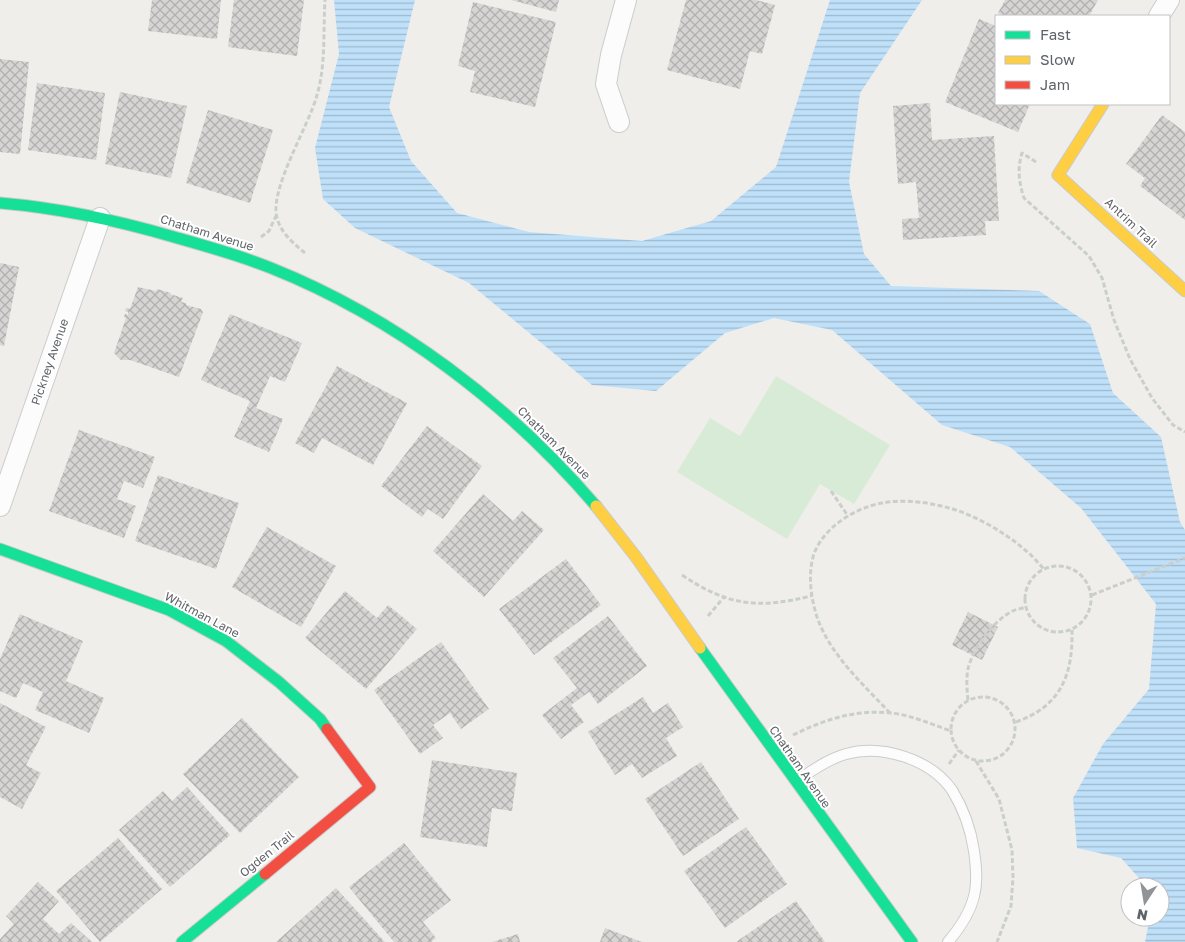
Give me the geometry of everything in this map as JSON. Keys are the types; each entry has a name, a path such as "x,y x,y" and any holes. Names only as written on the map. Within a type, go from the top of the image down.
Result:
{"street":[{"path":"619,122 606,84 611,55 626,0"},
{"path":"1160,15 1169,0"},
{"path":"1058,174 1102,105"},
{"name":"Antrim Trail","path":"1058,174 1185,291"},
{"name":"Chatham Avenue","path":"0,203 100,218 151,230 222,250 284,273 359,310 414,343 470,383 525,431 577,485 625,542 794,782 912,942"},
{"name":"Pickney Avenue","path":"0,506 100,218"},
{"name":"Whitman Lane","path":"0,549 169,610 226,641 280,682 320,719 370,787"},
{"name":"Ogden Trail","path":"182,942 370,787"}],"lane":[{"path":"794,782 825,763 846,754 868,750 894,754 923,764 951,789 960,805 972,837 977,871 974,896 964,919 948,942"}],"path":[{"path":"258,238 269,231 276,216 277,197 317,96 322,73 325,0"},
{"path":"1058,174 1022,153 1018,165 1020,185 1024,198 1089,256 1102,278 1114,320 1130,359 1152,398 1172,425 1185,432"},
{"path":"276,216 282,231 307,255"},
{"path":"831,490 848,516"},
{"path":"890,713 830,644 818,619 812,596 811,575 814,556 822,540 848,516 862,509 880,503 898,501 924,502 951,508 1002,533 1025,550 1044,569"},
{"path":"1092,595 1185,558"},
{"path":"1064,566 1083,576 1089,585 1092,595 1088,616 1072,630 1061,632 1049,631 1038,626 1030,618 1025,596 1028,585 1034,576 1044,569 1064,566"},
{"path":"675,570 695,584 733,600 762,604 785,603 812,596"},
{"path":"708,616 724,597"},
{"path":"968,700 967,677 973,656 998,621 1012,611 1026,607"},
{"path":"1016,722 1031,717 1047,706 1065,681 1070,666 1072,630"},
{"path":"974,697 995,698 1005,704 1012,712 1016,722 1013,744 998,758 976,761 967,757 953,741 951,731 952,720 956,710 974,697"},
{"path":"791,736 834,717 890,713 951,731"},
{"path":"976,761 998,799 1012,850 1011,906 997,942"}],"green space":[{"path":"776,376 890,445 854,504 820,484 787,539 677,472 710,418 740,436"}],"water":[{"path":"334,0 415,0 389,107 411,161 457,213 529,232 642,241 711,221 776,167 830,0 922,0 860,93 849,182 864,254 891,286 1039,291 1090,324 1113,393 1161,437 1180,522 1185,530 1185,942 1145,942 1148,927 1170,927 1170,877 1138,877 1121,858 1077,848 1073,798 1103,744 1149,689 1156,604 1081,508 1010,447 942,425 832,330 774,318 725,333 656,391 592,385 469,283 355,228 323,199 315,148 339,54"}],"building":[{"path":"152,0 221,0 217,39 148,31"},
{"path":"234,0 304,0 297,56 228,47"},
{"path":"511,0 559,0 556,12"},
{"path":"686,0 756,0 775,5 762,54 750,51 740,89 667,70"},
{"path":"1005,0 1098,0 1090,15 1002,15 998,13"},
{"path":"473,2 556,22 535,107 470,92 475,71 458,66"},
{"path":"979,19 995,26 995,105 1030,105 1018,132 945,102"},
{"path":"0,59 29,62 20,154 0,152"},
{"path":"37,83 105,93 96,160 28,150"},
{"path":"120,92 187,106 171,178 105,164"},
{"path":"930,103 932,140 994,136 999,221 985,221 986,235 903,240 902,219 919,218 916,182 898,184 893,106"},
{"path":"208,110 273,130 250,203 186,183"},
{"path":"1162,115 1185,132 1185,220 1140,186 1145,178 1126,164"},
{"path":"0,263 19,267 4,346 0,345"},
{"path":"138,287 171,293 183,298 181,302 186,303 186,305 201,309 203,312 179,377 130,360 121,360 114,353 126,318 124,317 125,314 128,315 128,312 125,311 126,308 130,309"},
{"path":"230,314 302,343 285,382 270,376 256,408 283,419 269,452 234,437 250,401 201,380"},
{"path":"337,366 407,403 373,465 322,438 314,453 295,443"},
{"path":"427,426 482,466 443,519 428,509 422,517 381,486"},
{"path":"79,430 155,457 143,488 124,481 117,499 136,506 124,538 49,511"},
{"path":"158,475 239,503 216,569 135,541"},
{"path":"483,494 513,521 522,511 544,530 484,597 433,551"},
{"path":"267,527 336,566 301,627 232,587"},
{"path":"566,559 601,605 534,655 499,609"},
{"path":"345,591 377,618 388,605 417,629 366,689 305,638"},
{"path":"968,612 998,627 982,660 952,645"},
{"path":"20,614 83,641 66,681 104,698 89,733 35,710 43,692 23,683 16,698 0,691 0,659"},
{"path":"608,616 647,666 598,704 589,692 571,705 584,722 561,739 542,715 577,688 553,658"},
{"path":"441,642 489,709 461,729 450,713 433,725 443,738 420,754 374,690"},
{"path":"643,697 653,713 668,703 683,727 666,738 677,756 642,778 632,764 615,775 588,732"},
{"path":"0,703 46,727 26,765 41,773 22,809 0,797"},
{"path":"242,718 299,777 240,833 183,774"},
{"path":"432,760 517,773 512,811 492,808 487,847 420,837"},
{"path":"701,762 739,819 683,856 645,799"},
{"path":"187,787 230,835 170,887 119,830 163,791 172,801"},
{"path":"746,827 787,884 725,928 684,871"},
{"path":"118,838 162,889 100,942 56,891"},
{"path":"404,843 451,900 423,922 436,938 431,942 394,942 349,887"},
{"path":"38,882 59,901 43,919 59,934 71,923 92,942 0,942 0,939 14,924 6,916"},
{"path":"336,888 385,942 276,942"},
{"path":"796,901 825,942 736,942"},
{"path":"605,928 642,942 600,942"},
{"path":"518,934 520,942 492,942"}],"traffic: fast":[{"path":"0,203 66,211 152,231 247,259 317,288 406,338 488,399 526,433 596,506"},
{"path":"0,549 169,610 226,641 279,682 320,719 327,729"},
{"path":"700,648 912,942"},
{"path":"182,942 265,874"}],"traffic: slow":[{"path":"1102,105 1058,175 1185,291"},
{"path":"596,506 636,557 700,648"}],"traffic: jam":[{"path":"265,874 370,787 327,729"}]}
